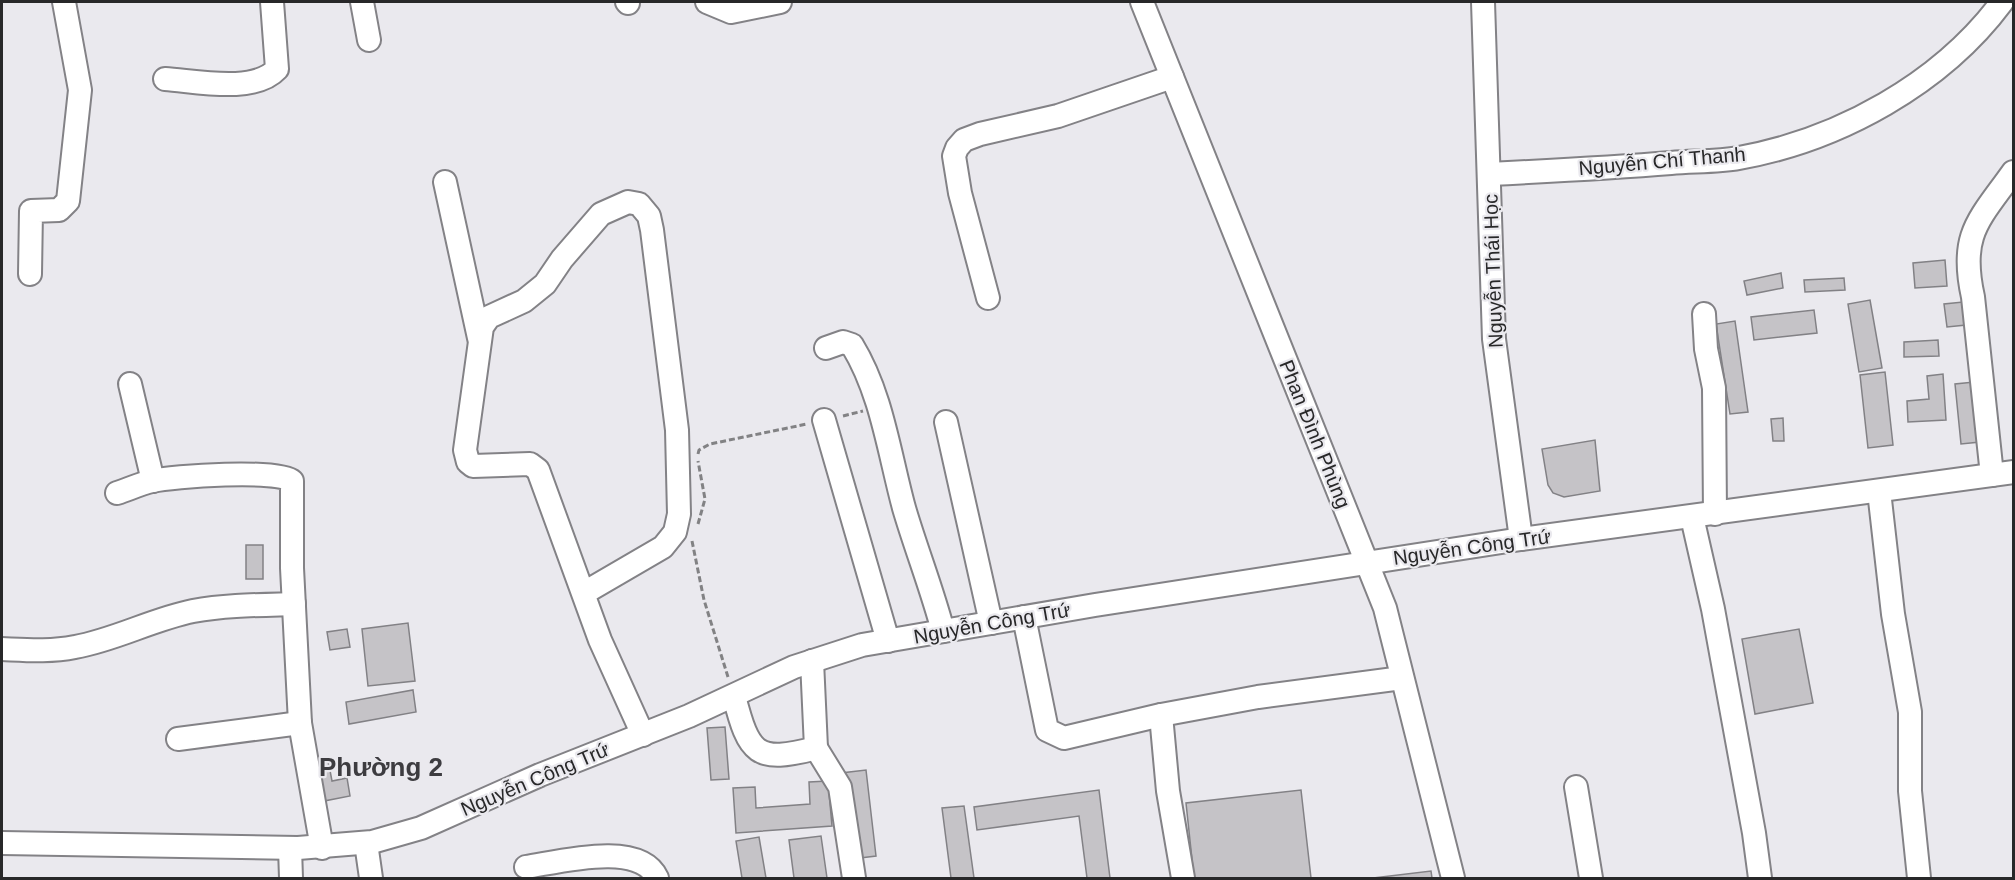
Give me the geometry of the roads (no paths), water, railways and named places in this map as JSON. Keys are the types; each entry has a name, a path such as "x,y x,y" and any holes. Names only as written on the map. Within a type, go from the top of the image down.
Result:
{"street":[{"path":"30,274 32,211 59,210 68,201 80,90 64,2"},
{"path":"165,79 239,84 270,76 277,69 272,2"},
{"path":"362,2 369,40"},
{"path":"706,2 731,12 780,2"},
{"name":"Phan Đình Phùng","path":"1142,2 1385,608 1453,879"},
{"name":"Nguyễn Thái Học","path":"1483,2 1494,339 1521,539"},
{"name":"Nguyễn Chí Thanh","path":"1489,174 1738,158 1816,137 1891,100 1942,67 1979,32 2002,2"},
{"path":"988,298 960,193 954,156 957,148 964,140 980,134 1058,116 1172,77"},
{"path":"2003,473 1967,272 1968,245 1973,228 2013,172"},
{"path":"445,182 479,338 466,457 473,466 530,464 538,470 548,491 562,540 600,640 643,735"},
{"path":"479,338 489,317 525,301 545,284 562,259 601,214 628,202 639,204 649,216 677,430 679,514 675,532 663,547 584,593"},
{"path":"1704,314 1706,349 1714,388 1703,516 1713,609 1734,735 1754,833 1760,879"},
{"path":"826,348 843,342 852,345 874,390 905,511 931,586 943,632"},
{"path":"130,384 153,481"},
{"path":"824,420 888,641"},
{"path":"946,422 991,622"},
{"name":"Nguyễn Công Trứ","path":"2,843 322,848 366,843 421,828 540,775 643,735 812,661 852,648 991,622 1366,562 2003,473"},
{"path":"117,493 153,481 247,474 290,478 300,723 322,848"},
{"path":"1879,491 1893,614 1910,712 1910,791 1919,879"},
{"path":"2,649 39,651 77,647 163,618 195,611 294,604"},
{"path":"1024,617 1047,730 1064,738 1161,715 1258,697 1402,678"},
{"path":"812,661 816,748 840,787 854,879"},
{"path":"734,696 742,729 751,744 768,756 788,755 816,748"},
{"path":"1161,715 1168,791 1183,879"},
{"path":"178,739 300,723"},
{"path":"1576,788 1591,879"},
{"path":"366,843 371,879"},
{"path":"290,848 291,879"},
{"path":"526,867 612,855 638,860 657,879"}],"district":[{"name":"Phường 2","path":"381,767"}]}
